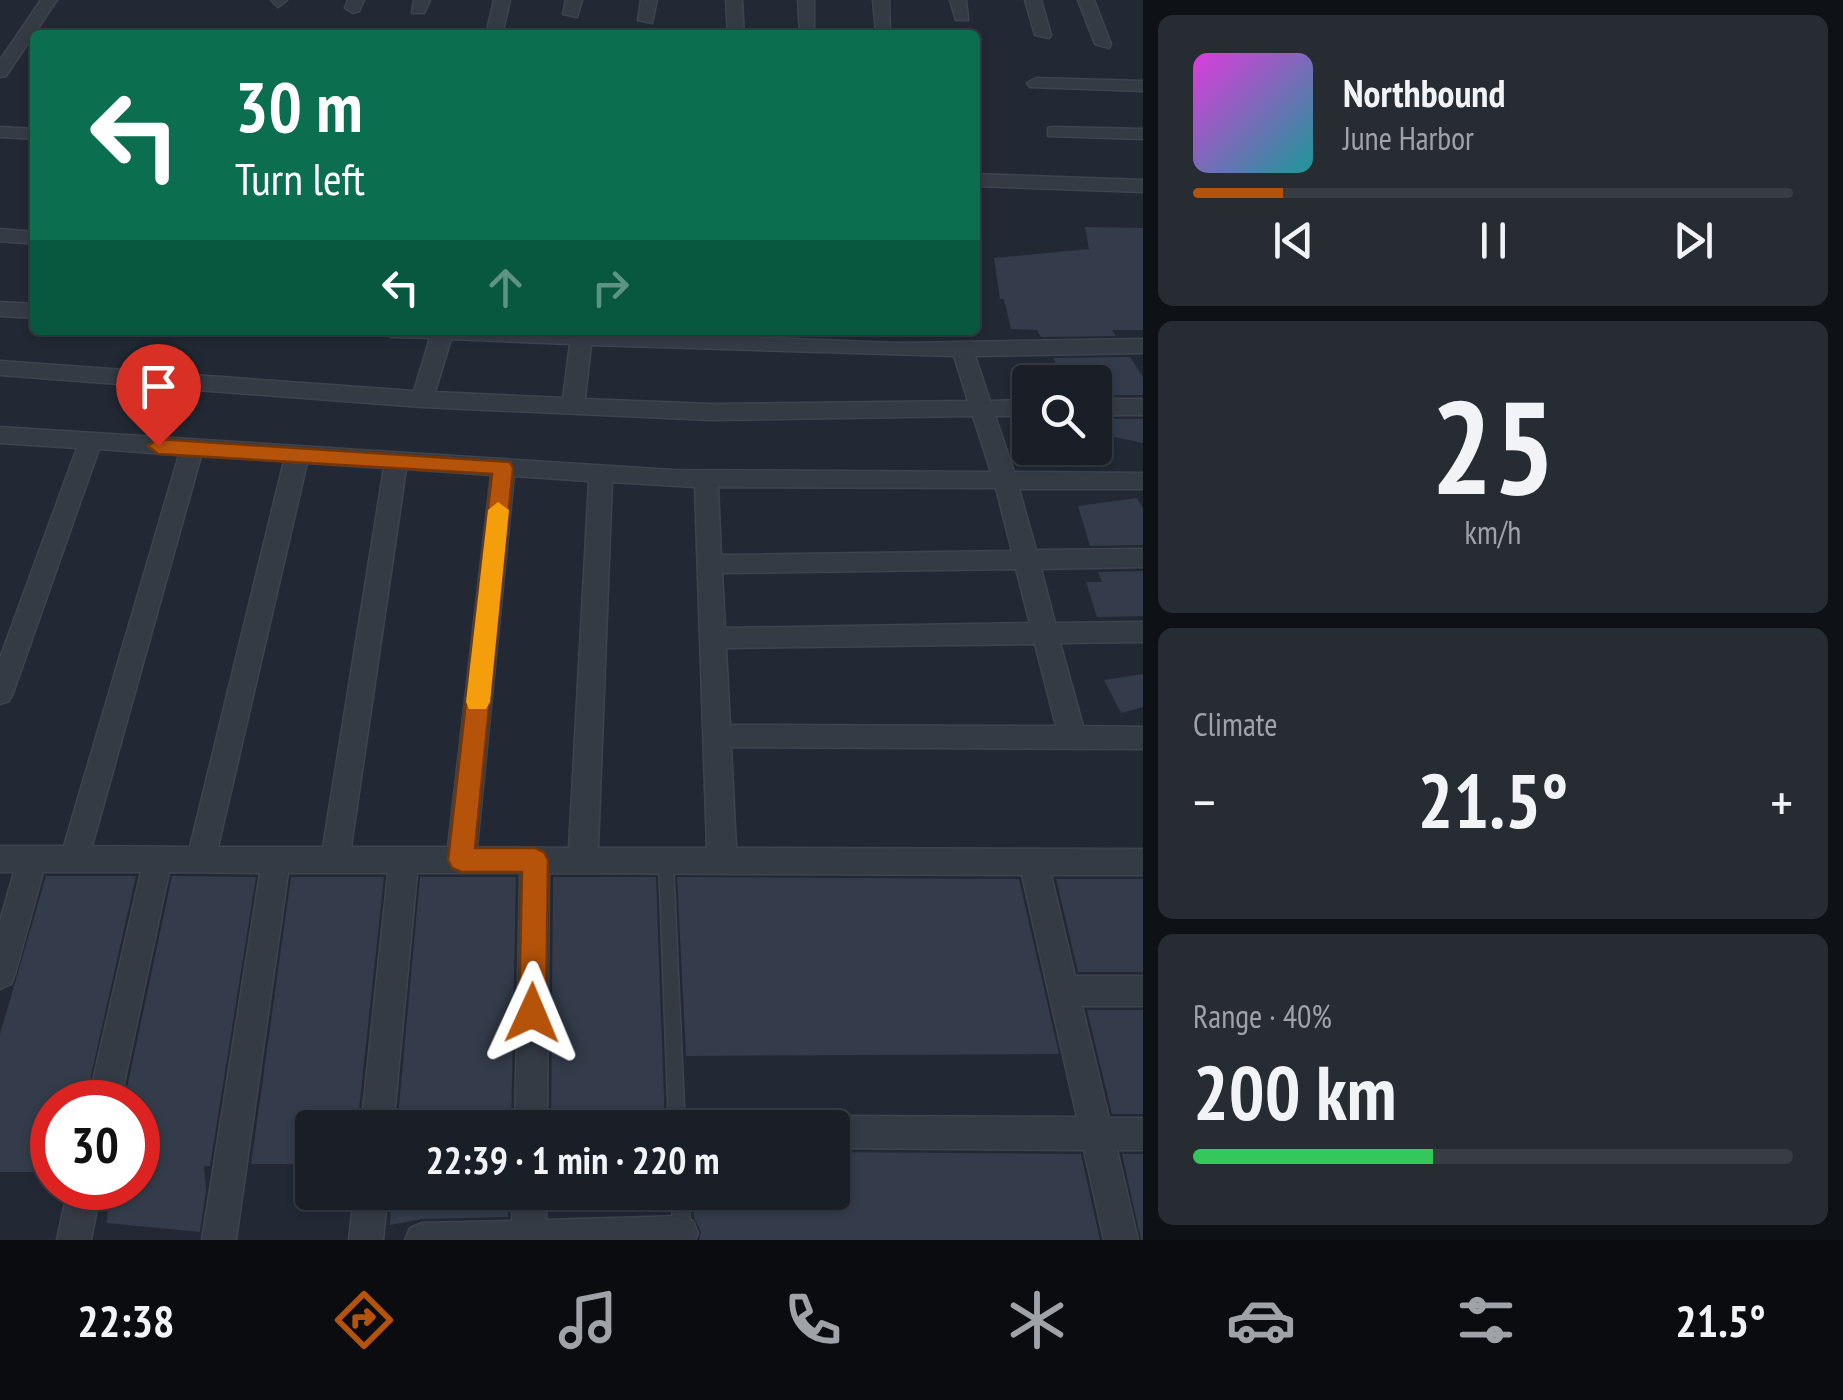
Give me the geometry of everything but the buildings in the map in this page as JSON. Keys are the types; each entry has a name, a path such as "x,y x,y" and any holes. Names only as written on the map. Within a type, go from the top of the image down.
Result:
{"street":[{"path":"0,72 49,0"},
{"path":"495,30 502,0"},
{"path":"646,20 649,0"},
{"path":"734,0 736,30"},
{"path":"806,0 808,30"},
{"path":"881,0 884,30"},
{"path":"1033,0 1043,35"},
{"path":"1086,0 1103,44"},
{"path":"1036,84 1143,86"},
{"path":"0,132 30,134"},
{"path":"1054,132 1143,134"},
{"path":"980,180 1143,186"},
{"path":"0,236 30,238"},
{"path":"0,309 30,311"},
{"path":"422,399 441,335"},
{"path":"489,335 962,349 1143,346"},
{"path":"573,406 582,339"},
{"path":"962,349 1006,482 1072,738"},
{"path":"0,368 422,399 711,412 1012,408"},
{"path":"1112,407 1143,407"},
{"path":"0,435 706,479 1143,482"},
{"path":"0,693 90,442"},
{"path":"74,858 192,448"},
{"path":"201,859 297,455"},
{"path":"335,859 396,461"},
{"path":"461,860 503,468"},
{"path":"583,860 601,474"},
{"path":"706,479 722,861"},
{"path":"710,564 1143,558"},
{"path":"713,638 1143,632"},
{"path":"716,736 1143,738"},
{"path":"109,1080 158,858"},
{"path":"0,859 1143,862"},
{"path":"0,974 32,859"},
{"path":"220,1240 276,860"},
{"path":"380,1110 404,860"},
{"path":"531,1110 535,860"},
{"path":"1034,864 1121,1240"},
{"path":"1063,991 1143,991"},
{"path":"850,1132 1143,1134"},
{"path":"74,1240 80,1210"},
{"path":"366,1240 369,1210"},
{"path":"529,1236 530,1210"},
{"path":"422,1240 682,1237"}],"lane":[{"path":"666,861 676,1110"},
{"path":"681,1210 682,1237"}],"slow traffic":[{"path":"478,702 498,510"}],"route":[{"path":"158,446 503,468 461,860 535,860 532,1013"}]}
